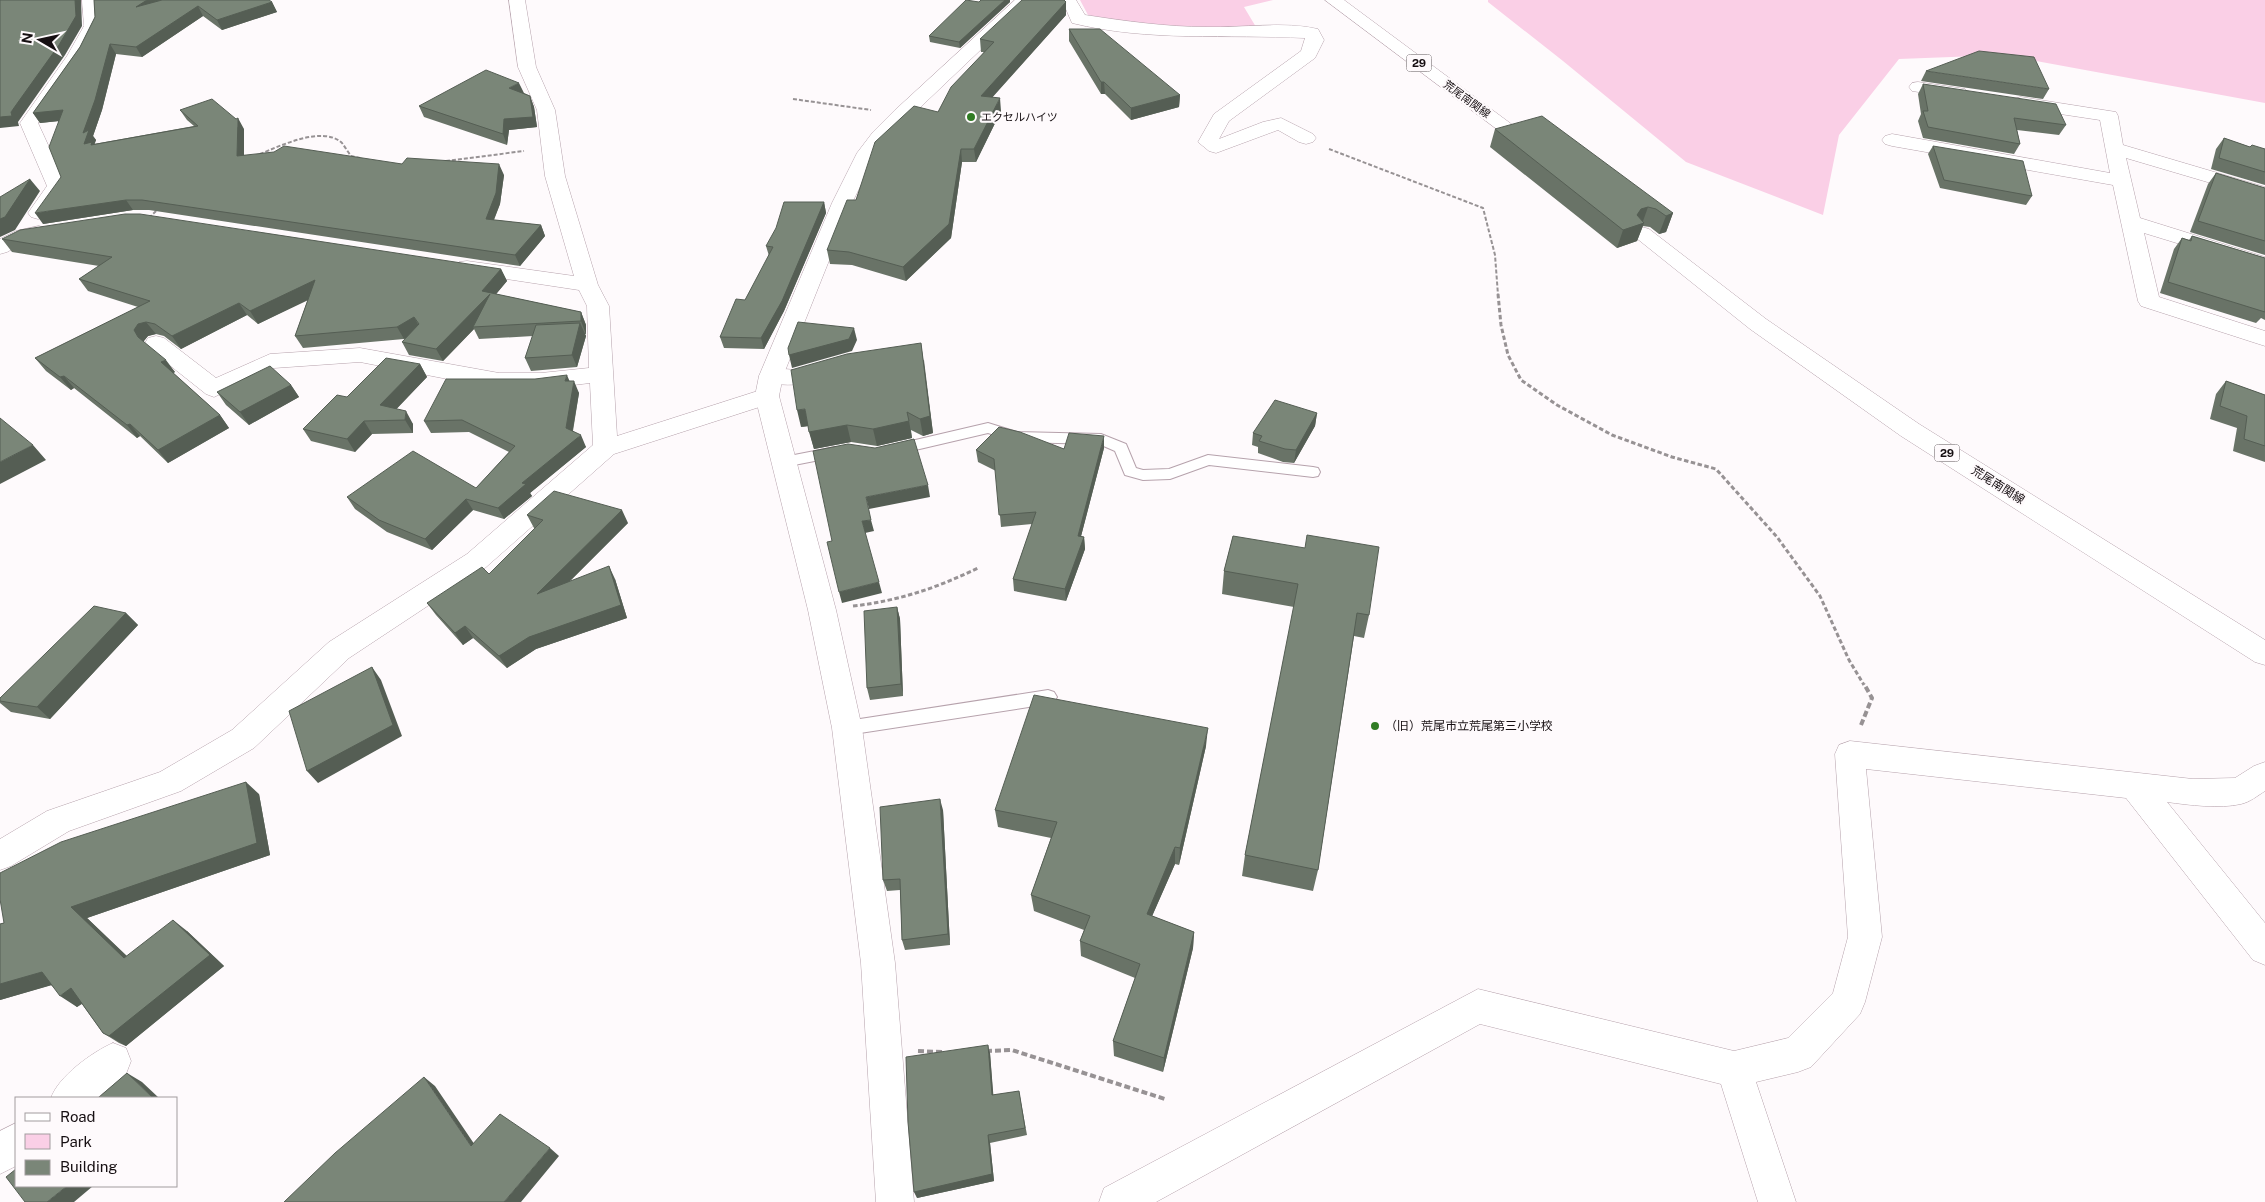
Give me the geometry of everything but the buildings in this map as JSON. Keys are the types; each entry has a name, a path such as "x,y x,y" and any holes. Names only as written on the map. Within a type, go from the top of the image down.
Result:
{"street":[{"path":"23,235 58,186 29,123 76,56 92,26 90,0"},
{"path":"517,0 520,34 528,67 546,110 556,176 587,285 598,306 601,374 616,444"},
{"path":"895,1202 878,963 847,728 822,610 784,462 769,386 842,202 867,153 901,114 1025,0"},
{"path":"1066,0 1072,5 1078,19 1132,28 1189,32 1272,30 1312,33 1315,40 1309,54 1221,118 1208,142 1216,147 1270,126 1281,124 1306,138"},
{"name":"荒尾南関線","path":"1333,0 1504,126"},
{"path":"1918,87 1976,96"},
{"path":"2004,100 2109,116 2114,148 2148,301 2265,339"},
{"path":"1892,140 2122,182"},
{"path":"2114,148 2265,193"},
{"path":"2131,222 2265,264"},
{"path":"0,248 23,235 60,229"},
{"name":"荒尾南関線","path":"1642,233 1758,324 1910,430 2265,654"},
{"path":"451,264 587,285"},
{"path":"156,343 214,389 270,361 360,355 499,381 541,381 601,374"},
{"path":"0,856 58,821 170,782 243,739 339,650 476,560 616,444 714,412 769,386 845,363"},
{"path":"1118,1202 1478,1006 1734,1069 1798,1054 1848,1002 1865,937 1850,754 2193,792 2240,791 2265,775"},
{"path":"2135,786 2265,949"},
{"path":"69,1097 113,1061"},
{"path":"1734,1069 1777,1202"},
{"path":"0,1155 15,1143"}],"lane":[{"path":"877,453 988,428 1016,437 1101,439 1121,448 1130,471 1143,475 1170,474 1208,460 1313,472"},
{"path":"784,462 851,449"},
{"path":"847,728 1048,697"}],"path":[{"path":"793,99 901,114"},
{"path":"256,155 296,140 322,136 341,142 351,156 369,159"},
{"path":"1306,138 1340,154 1483,208 1495,255 1501,325 1508,355 1520,380 1557,405 1612,435 1672,457 1716,469 1777,537 1820,596 1849,660 1872,698 1850,754"},
{"path":"441,162 552,148"},
{"path":"149,218 162,205"},
{"path":"822,610 885,603 924,594 978,568"},
{"path":"883,1050 946,1052"},
{"path":"978,1051 1012,1050 1165,1099"}],"green space":[{"path":"1080,0 1273,0 1244,7 1256,27 1193,29 1150,27 1088,15"},
{"path":"1488,0 2265,0 2265,103 2004,55 1899,59 1839,135 1823,215 1686,162 1488,2"}],"place":[{"name":"エクセルハイツ","path":"971,117"},
{"name":"（旧）荒尾市立荒尾第三小学校","path":"1375,726"}]}
